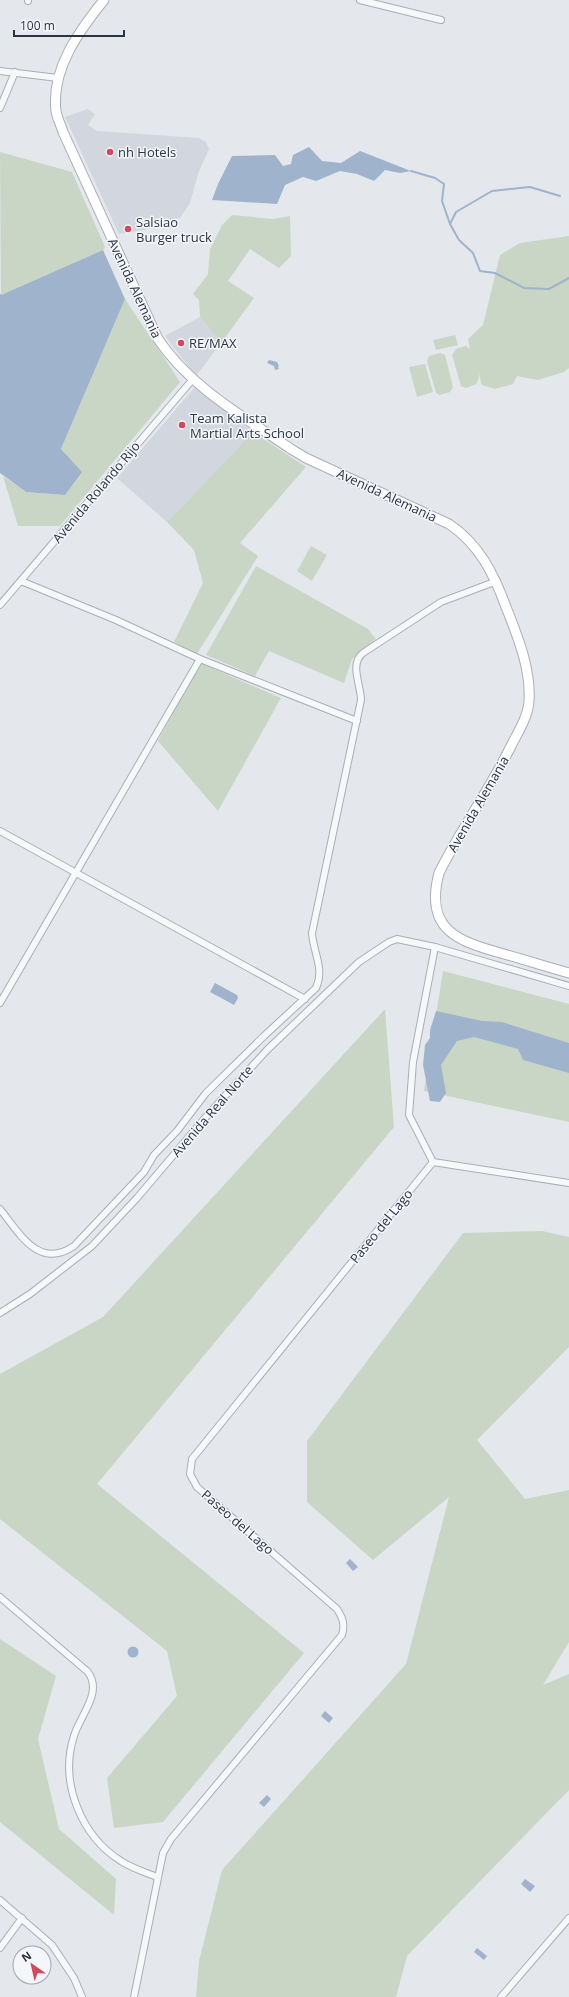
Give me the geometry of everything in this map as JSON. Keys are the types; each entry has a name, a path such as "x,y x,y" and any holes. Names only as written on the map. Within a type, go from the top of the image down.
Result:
{"street":[{"name":"Avenida Alemania","path":"104,0 73,44 58,78 56,112 63,132 158,339 178,365 193,379 242,416 306,458 448,524 460,532 470,540 496,581 522,651 529,688 529,703 519,730 502,765 439,873 435,888 435,907 448,931 464,941 569,973"},
{"path":"360,0 440,20"},
{"path":"0,71 58,78"},
{"path":"0,108 15,72"},
{"name":"Avenida Rolando Rijo","path":"0,605 193,379"},
{"path":"21,581 116,620 200,659 358,721"},
{"path":"0,1209 28,1244 36,1250 46,1254 56,1254 66,1251 74,1246 144,1172 154,1155 206,1094 264,1036 316,988 320,980 321,972 312,944 312,933 358,721 361,691 356,667 360,656 441,602 496,581"},
{"path":"0,1003 200,659"},
{"path":"0,831 305,999"},
{"name":"Avenida Real Norte","path":"0,1313 30,1294 92,1246 137,1198 204,1119 266,1050 359,962 389,942 397,939 435,947 569,986"},
{"path":"435,947 413,1062 409,1115 433,1162 569,1183"},
{"name":"Paseo del Lago","path":"157,1877 163,1853 171,1839 342,1635 344,1628 341,1615 337,1609 198,1487 190,1474 192,1459 433,1162"},
{"path":"0,1597 92,1677 94,1686 93,1695 73,1736 69,1772 76,1807 94,1838 121,1861 157,1877 134,1997"},
{"path":"0,1900 52,1944 74,1978 82,1997"},
{"path":"0,1948 22,1918"},
{"path":"501,1997 569,1918"}],"shaded area":[{"path":"88,109 95,114 88,125 97,131 199,138 206,142 209,149 199,171 190,203 180,218 156,228 119,234 65,117"},
{"path":"200,317 221,343 196,376 165,336"},
{"path":"195,387 253,432 167,522 117,478"}],"green space":[{"path":"0,152 72,172 105,247 103,250 1,295"},
{"path":"232,215 273,219 290,216 291,256 279,268 250,249 228,281 254,298 221,343 200,317 199,300 193,294 208,274 210,249 222,225"},
{"path":"569,236 569,368 564,372 538,380 517,376 513,384 495,389 482,385 478,371 479,378 476,384 466,388 461,386 452,355 456,349 466,346 470,349 468,339 483,325 500,255 520,243"},
{"path":"125,299 180,382 60,526 18,526 3,476 26,492 65,495 81,472 61,449"},
{"path":"455,335 458,345 436,350 433,340"},
{"path":"440,353 445,355 453,387 450,392 440,395 436,393 427,361 429,356"},
{"path":"425,364 433,392 417,397 409,367"},
{"path":"253,432 306,467 240,543 258,556 197,654 174,642 203,583 194,550 167,522"},
{"path":"311,546 327,555 312,581 297,571"},
{"path":"256,566 368,629 376,639 352,659 344,683 269,651 255,676 206,655"},
{"path":"200,663 281,698 218,811 158,741"},
{"path":"443,971 569,1004 569,1122 424,1091"},
{"path":"385,1009 394,1127 97,1484 304,1653 163,1822 114,1828 107,1778 177,1696 167,1651 0,1519 0,1374 103,1317"},
{"path":"542,1231 569,1237 569,1347 477,1440 525,1499 569,1490 569,1642 543,1685 569,1674 569,1790 407,1956 396,1997 196,1997 199,1961 222,1870 406,1664 449,1497 373,1560 307,1502 307,1441 463,1233"},
{"path":"0,1639 56,1676 38,1739 59,1829 116,1879 114,1915 0,1822"}],"water":[{"path":"309,147 322,161 341,163 360,151 411,171 400,173 385,170 374,181 357,174 340,171 316,181 303,177 285,185 277,204 212,200 232,156 275,155 283,166 291,164 293,155"},
{"path":"103,250 125,299 61,449 82,472 65,495 26,492 0,473 0,293 1,295"},
{"path":"269,360 277,362 279,369 275,370 274,366 267,363"},
{"path":"215,983 237,995 238,998 234,1005 210,992"},
{"path":"436,1011 482,1021 502,1022 569,1043 569,1073 523,1060 518,1049 474,1037 457,1041 441,1065 446,1093 440,1102 430,1101 423,1065 425,1045 430,1038 430,1030"},
{"path":"350,1559 358,1567 353,1571 346,1563"},
{"path":"131,1647 135,1647 137,1648 137,1656 131,1657 128,1654 128,1650"},
{"path":"325,1711 333,1718 329,1723 321,1716"},
{"path":"267,1795 271,1799 264,1807 259,1803"},
{"path":"525,1879 535,1886 530,1892 521,1884"},
{"path":"477,1948 487,1956 484,1960 474,1952"}],"waterway":[{"path":"411,171 435,178 444,184 442,201 450,224 459,240 473,253 480,271 495,273 524,288 549,289 569,278"},
{"path":"450,224 456,212 492,191 530,187 560,196"}],"place":[{"name":"nh Hotels","path":"110,152"},
{"name":"Salsiao Burger truck","path":"128,229"},
{"name":"RE/MAX","path":"181,343"},
{"name":"Team Kalista Martial Arts School","path":"182,425"}]}
